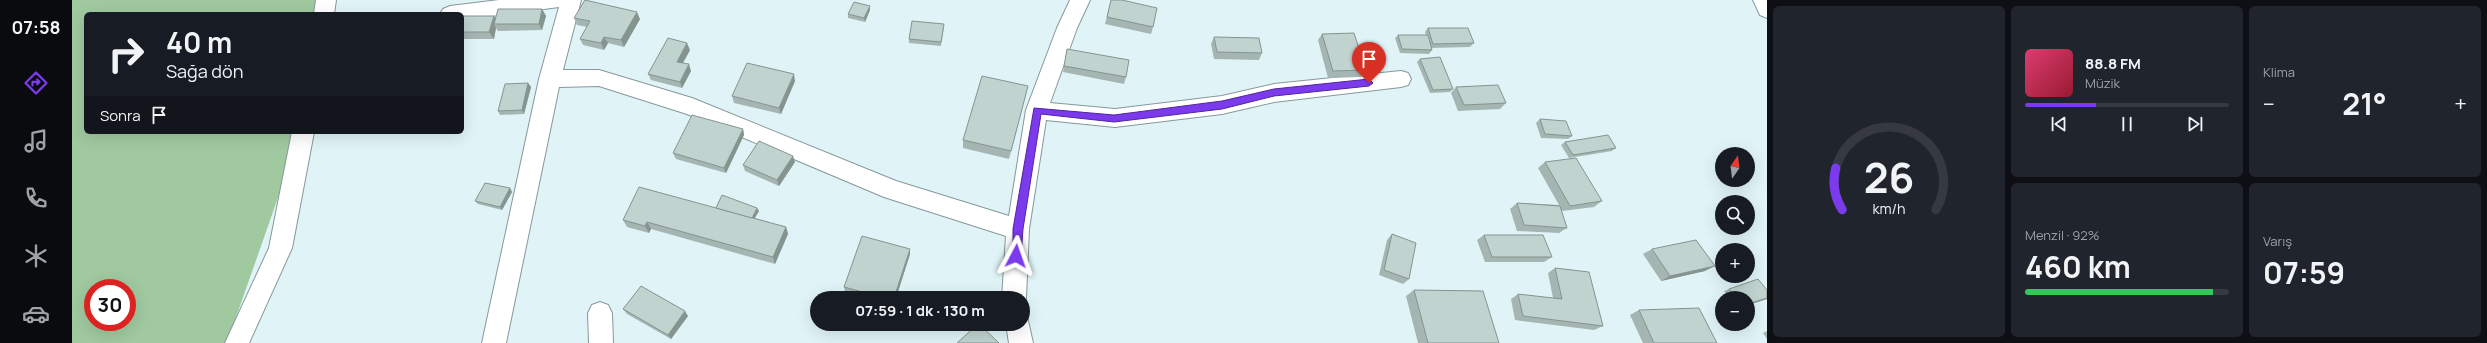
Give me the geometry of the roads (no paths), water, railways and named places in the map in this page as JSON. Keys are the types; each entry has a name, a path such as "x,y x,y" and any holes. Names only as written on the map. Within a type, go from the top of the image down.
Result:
{"street":[{"path":"324,12 326,0"},
{"path":"464,12 558,0"},
{"path":"494,343 513,243 549,79 571,0"},
{"path":"1014,291 1018,229 1037,110 1067,28 1080,0"},
{"path":"1763,0 1767,10"},
{"path":"549,79 599,78 692,107 892,190 1018,229"},
{"path":"1037,110 1114,118 1222,105 1274,93 1401,79"},
{"path":"237,343 280,248 303,134"},
{"path":"600,313 602,343"},
{"path":"1019,331 1021,343"}]}
